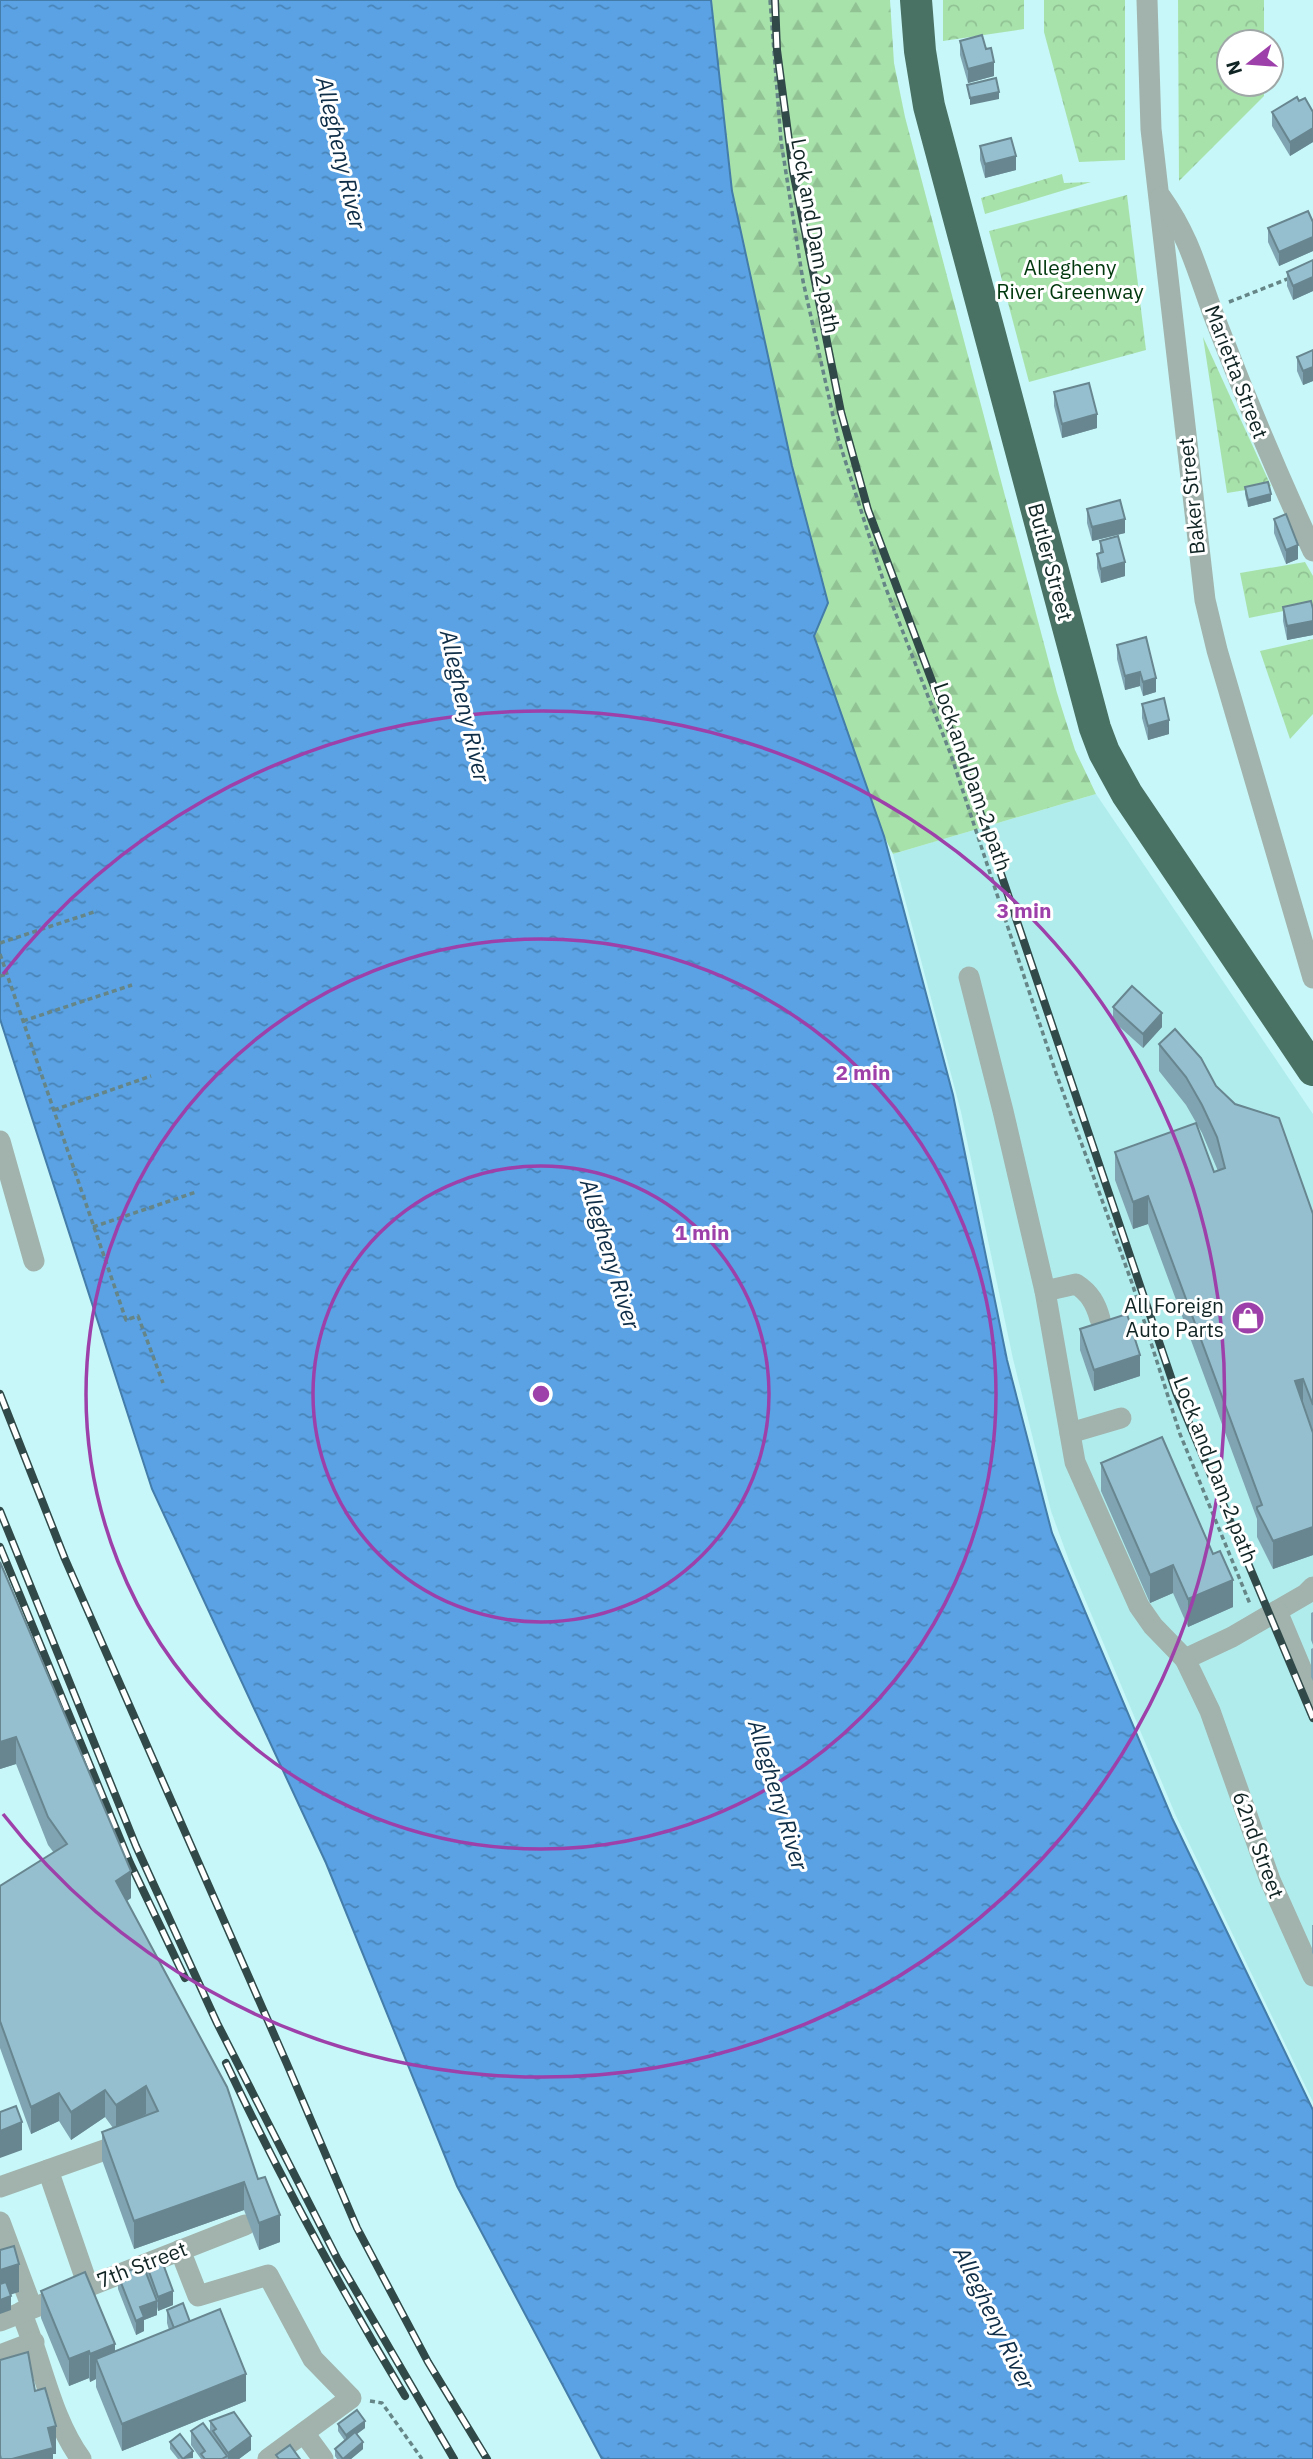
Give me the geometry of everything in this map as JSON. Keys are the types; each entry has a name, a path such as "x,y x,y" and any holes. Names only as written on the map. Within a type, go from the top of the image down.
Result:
{"highway":[{"name":"Butler Street","path":"916,0 919,51 929,106 1095,728 1104,752 1127,794 1313,1070"}],"street":[{"name":"Baker Street","path":"1147,0 1149,94 1205,600 1217,650 1313,978"},
{"name":"Marietta Street","path":"1159,194 1185,234 1211,309 1272,464 1313,551"},
{"name":"62nd Street","path":"969,977 1045,1291 1075,1462 1139,1606 1153,1626 1185,1659 1210,1711 1270,1880 1313,1976"},
{"path":"0,1141 34,1261"},
{"path":"1045,1291 1076,1284 1084,1289 1095,1303 1100,1319"},
{"path":"1070,1433 1121,1418"},
{"path":"1185,1659 1232,1637 1306,1594 1313,1587"},
{"path":"1277,1611 1313,1697"},
{"path":"0,2187 141,2136"},
{"path":"48,2170 88,2286"},
{"path":"0,2222 5,2253 27,2310 50,2396 71,2445 81,2459"},
{"name":"7th Street","path":"0,2320 245,2225"},
{"path":"180,2250 198,2296 268,2275 313,2358 351,2399 268,2459"},
{"path":"0,2355 34,2342"},
{"path":"304,2433 323,2459"}],"path":[{"name":"Lock and Dam 2 path","path":"770,0 781,141 803,281 838,438 885,586 951,755 1056,1073 1132,1283 1180,1434 1257,1621"},
{"path":"1211,309 1300,274"},
{"path":"0,943 97,911"},
{"path":"0,954 126,1320 138,1316 163,1383"},
{"path":"0,976 7,974"},
{"path":"23,1021 132,985"},
{"path":"54,1110 151,1076"},
{"path":"93,1227 196,1192"},
{"path":"351,2399 382,2403 422,2459"}],"shaded area":[{"path":"1096,794 1313,1114 1313,2102 1176,1816 1071,1566 1051,1511 1013,1359 961,1112 893,854"}],"green space":[{"path":"711,0 890,0 894,63 905,117 1057,693 1075,750 1096,794 893,854 884,836 814,636 828,603 792,466 732,191"},
{"path":"943,0 1024,0 1024,29 943,41"},
{"path":"1044,0 1125,0 1125,160 1079,162 1044,32"},
{"path":"1178,0 1264,0 1264,28 1215,28 1215,98 1262,98 1179,181"},
{"name":"Allegheny River Greenway","path":"1062,174 1064,183 1091,182 985,214 981,198"},
{"name":"Allegheny River Greenway","path":"1127,195 1146,350 1029,382 989,231"},
{"path":"1203,337 1271,486 1227,493"},
{"path":"1305,562 1313,576 1313,605 1249,618 1240,573"},
{"path":"1313,639 1313,714 1290,739 1260,651"}],"water":[{"name":"Allegheny River","path":"0,0 711,0 732,191 792,466 828,603 814,636 884,836 953,1095 1007,1360 1052,1533 1172,1818 1313,2110 1313,2459 602,2459 457,2186 326,1863 152,1489 0,1019"}],"building":[{"path":"982,35 986,49 991,48 994,62 968,69 960,41"},
{"path":"996,78 999,92 970,98 967,85"},
{"path":"1297,97 1299,101 1305,98 1313,112 1313,128 1290,142 1272,112"},
{"path":"1011,138 1016,156 985,164 980,146"},
{"path":"1308,211 1313,222 1313,237 1279,252 1268,228"},
{"path":"1313,260 1313,277 1293,286 1287,272"},
{"path":"1313,350 1313,367 1303,371 1297,357"},
{"path":"1089,383 1097,414 1062,424 1054,392"},
{"path":"1268,482 1271,494 1248,500 1245,487"},
{"path":"1120,500 1125,519 1092,527 1087,509"},
{"path":"1286,514 1298,545 1286,550 1274,519"},
{"path":"1118,536 1125,562 1101,569 1097,554 1103,552 1100,541"},
{"path":"1311,601 1313,621 1287,626 1283,607"},
{"path":"1146,637 1156,678 1143,682 1140,672 1125,676 1117,645"},
{"path":"1164,698 1169,720 1148,726 1142,704"},
{"path":"1132,986 1162,1013 1143,1034 1113,1007"},
{"name":"All Foreign Auto Parts","path":"1175,1029 1201,1058 1216,1086 1235,1104 1279,1118 1313,1214 1313,1405 1303,1379 1295,1381 1313,1433 1313,1527 1273,1541 1257,1509 1262,1505 1148,1196 1133,1202 1115,1152 1196,1123 1214,1172 1225,1168 1217,1137 1202,1105 1186,1077 1159,1044"},
{"path":"1127,1314 1140,1355 1094,1370 1080,1329"},
{"path":"1162,1437 1213,1554 1220,1551 1233,1580 1188,1599 1173,1565 1150,1575 1101,1463"},
{"path":"0,1562 131,1871 116,1881 227,2087 258,2179 265,2177 280,2215 259,2223 244,2182 134,2221 102,2132 158,2111 146,2086 116,2105 105,2090 71,2112 59,2093 31,2107 0,2021 0,1886 67,1844 48,1817 16,1737 0,1742"},
{"path":"16,2106 22,2122 0,2131 0,2112"},
{"path":"14,2246 19,2264 0,2270 0,2250"},
{"path":"162,2261 173,2291 158,2297 147,2266"},
{"path":"143,2265 157,2301 140,2307 144,2317 136,2321 118,2275"},
{"path":"85,2272 115,2344 69,2359 41,2291"},
{"path":"6,2282 11,2296 0,2300 0,2284"},
{"path":"183,2303 190,2322 174,2328 167,2310"},
{"path":"220,2309 246,2374 122,2424 96,2359"},
{"path":"28,2352 35,2391 45,2388 56,2426 48,2428 53,2448 12,2459 1,2459 0,2360"},
{"path":"357,2410 365,2421 346,2435 338,2424"},
{"path":"234,2412 251,2436 228,2453 213,2431 216,2429 210,2421"},
{"path":"203,2423 227,2456 222,2459 205,2459 201,2454 205,2451 191,2431"},
{"path":"355,2432 363,2442 343,2459 335,2449"},
{"path":"180,2434 193,2451 183,2459 170,2442"},
{"path":"290,2445 300,2459 279,2459 276,2455"}],"railway":[{"path":"775,0 777,50 793,171 841,412 868,510 973,791 1176,1392 1313,1718"},
{"path":"0,1394 65,1559 357,2228 428,2362 487,2459"},
{"path":"0,1511 136,1846 217,2023 338,2260 454,2459"},
{"path":"0,1547 130,1863 185,1978"},
{"path":"226,2063 311,2232 405,2396"}],"place":[{"name":"All Foreign Auto Parts","path":"1248,1318"}]}
